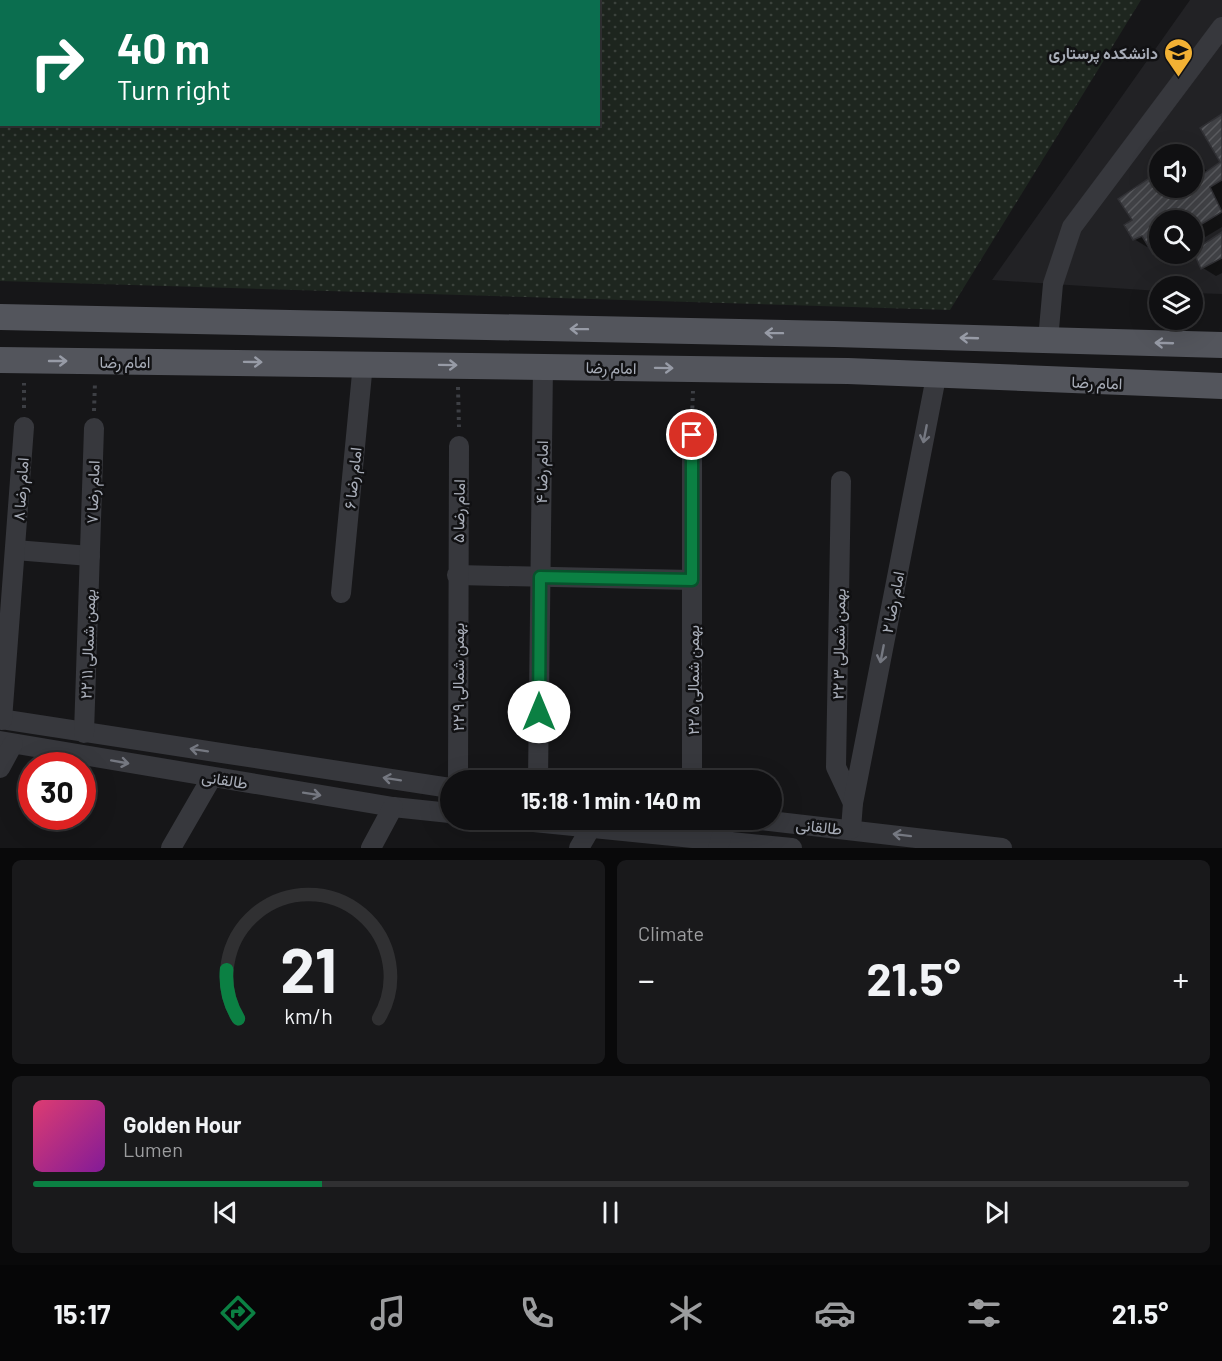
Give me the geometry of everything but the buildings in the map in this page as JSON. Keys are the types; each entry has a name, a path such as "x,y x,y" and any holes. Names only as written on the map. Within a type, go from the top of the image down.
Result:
{"main road":[{"path":"0,317 1222,345"},
{"path":"210,321 210,361"},
{"name":"امام رضا","path":"12,360 848,371 936,377 1222,386"}],"street":[{"path":"1048,340 1053,284 1072,227 1222,27"},
{"name":"امام رضا ۶","path":"341,593 363,363"},
{"name":"امام رضا ۴","path":"538,770 543,366"},
{"name":"امام رضا ۲","path":"851,829 854,803 936,377"},
{"name":"امام رضا ۸","path":"1,719 24,427"},
{"name":"امام رضا ۷","path":"90,556 94,428"},
{"name":"۲۲ بهمن شمالی ۵","path":"692,435 692,770"},
{"name":"امام رضا ۵","path":"457,575 459,446"},
{"name":"۲۲ بهمن شمالی ۳","path":"841,481 836,767 854,803"},
{"path":"15,550 90,556"},
{"name":"۲۲ بهمن شمالی ۱۱","path":"84,733 90,556"},
{"path":"457,575 692,580"},
{"name":"۲۲ بهمن شمالی ۹","path":"457,575 458,770"},
{"name":"طالقانی","path":"1,719 440,786"},
{"path":"0,768 6,742"},
{"name":"طالقانی","path":"6,742 393,807 440,812"},
{"path":"171,848 212,777"},
{"path":"370,848 393,807"},
{"name":"طالقانی","path":"782,822 1002,848"},
{"path":"579,848 589,830"},
{"name":"طالقانی","path":"599,830 720,844 792,848"}],"path":[{"path":"12,360 24,427"},
{"path":"94,428 95,361"},
{"path":"458,365 459,446"},
{"path":"692,435 693,369"}],"shaded area":[{"path":"600,0 1141,0 950,310 0,281 0,126 600,126"},
{"name":"دانشکده پرستاری","path":"1190,0 1222,0 1222,294 1203,293 1203,276 1149,276 1149,290 992,280"}],"place":[{"name":"دانشکده پرستاری","path":"1179,78"}],"route":[{"path":"539,712 540,577 692,580 692,435"}]}
